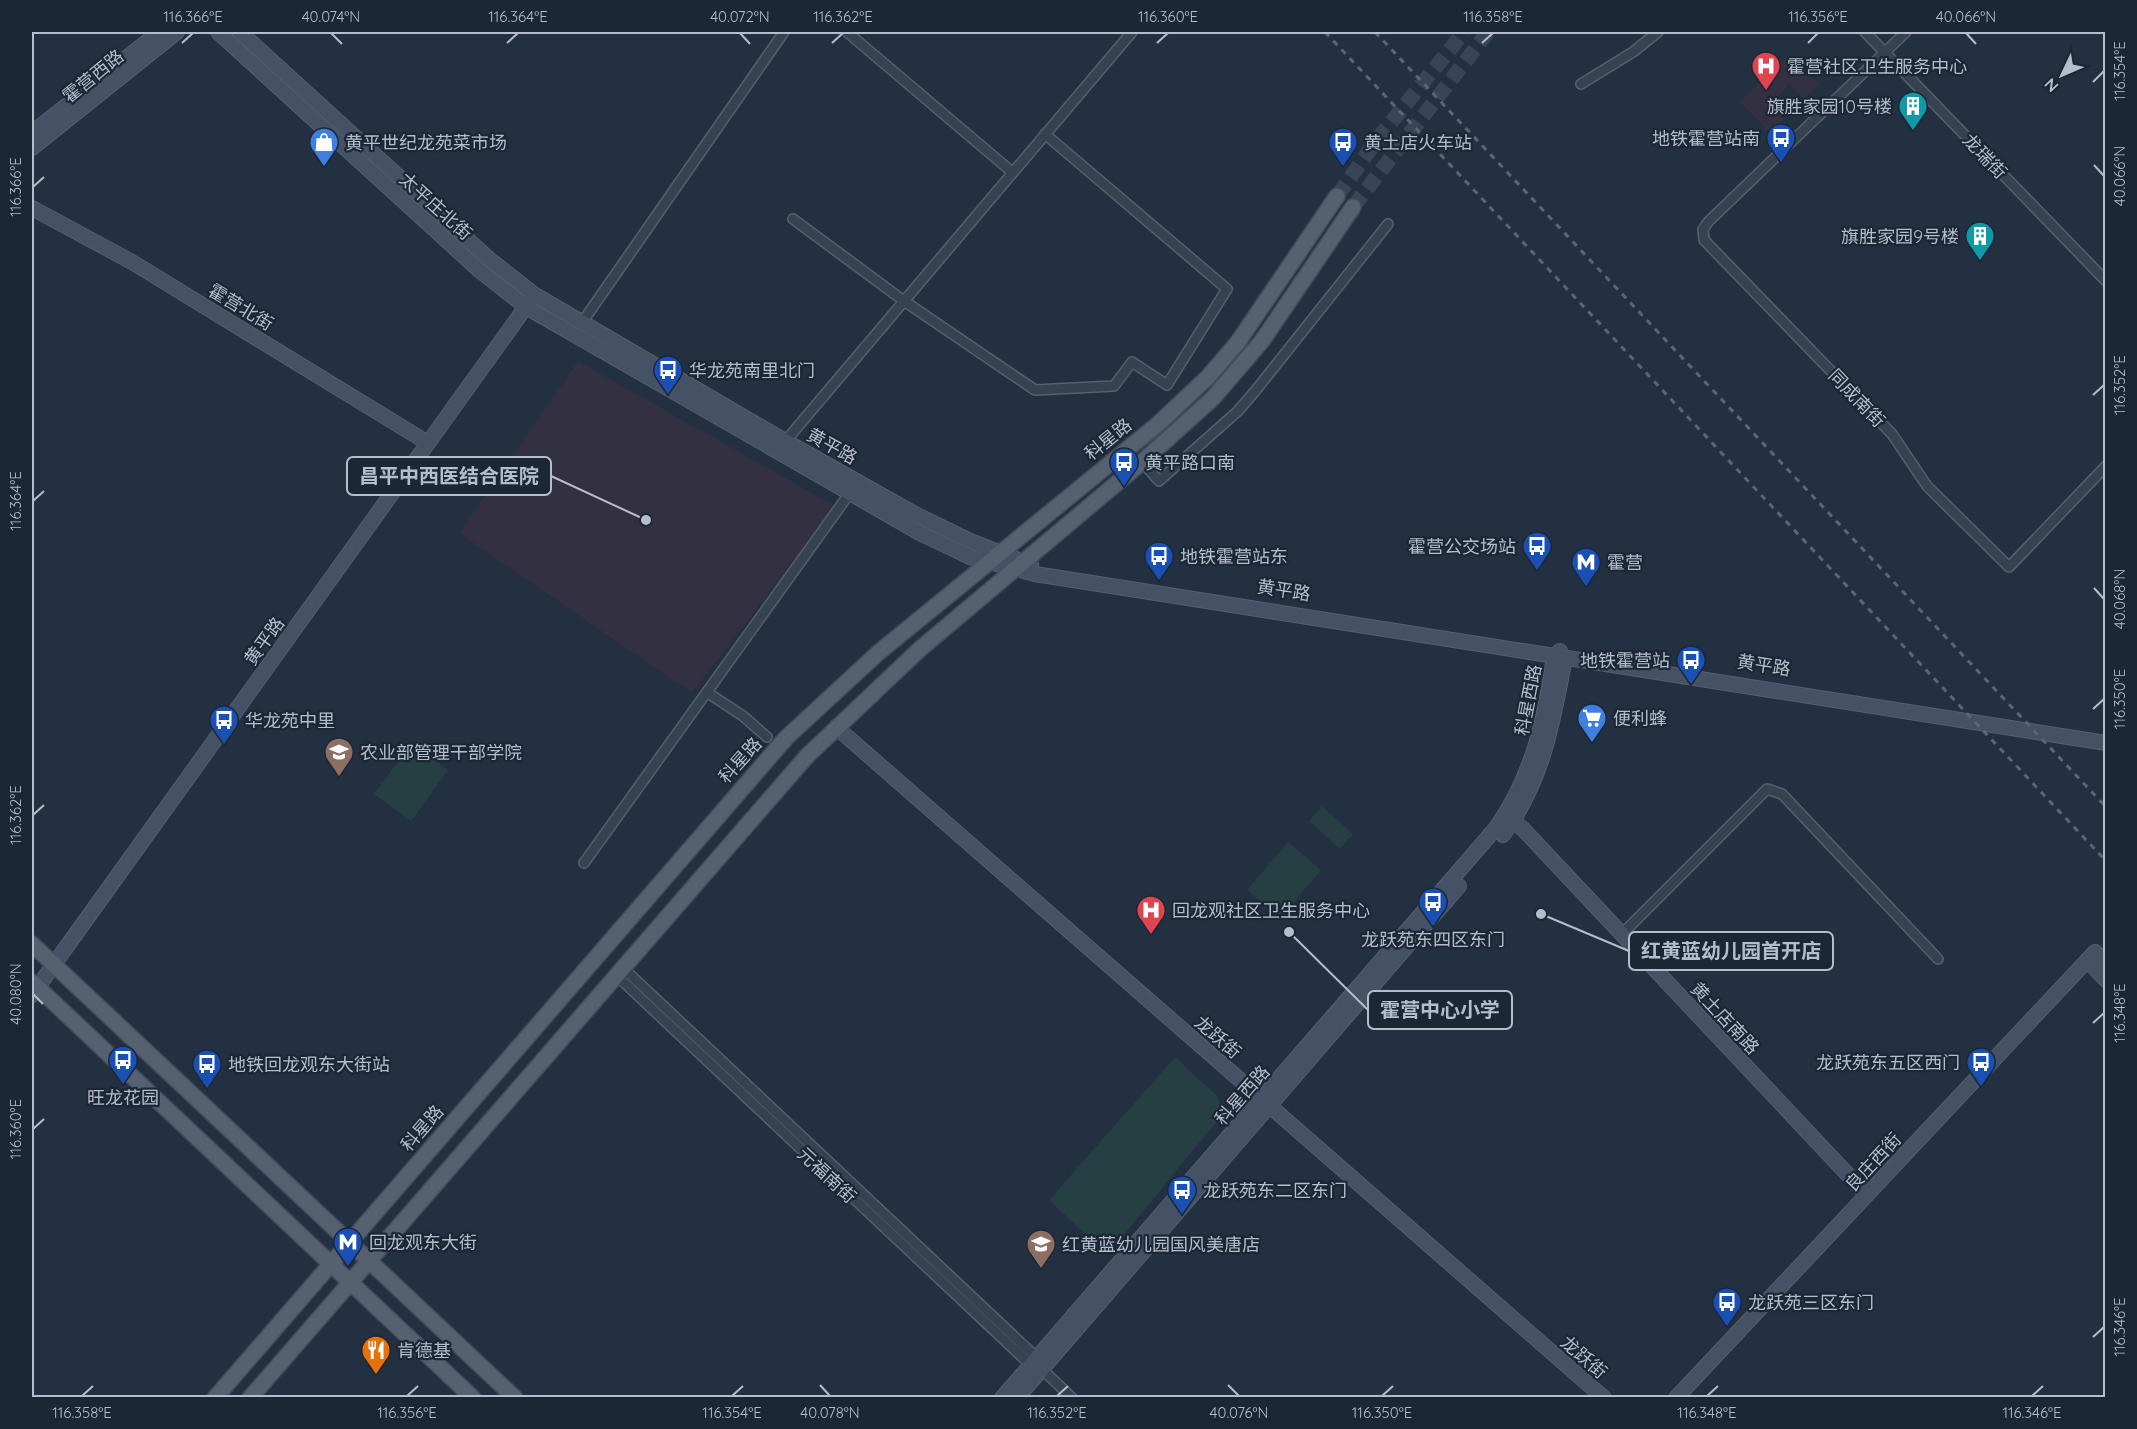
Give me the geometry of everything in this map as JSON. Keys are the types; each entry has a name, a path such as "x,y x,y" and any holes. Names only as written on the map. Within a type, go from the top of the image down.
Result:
{"main road":[{"name":"霍营西路","path":"32,133 159,32"},
{"name":"霍营西路","path":"32,148 177,32"},
{"name":"太平庄北街","path":"218,32 478,270 526,307"},
{"name":"太平庄北街","path":"240,32 489,259 535,295"},
{"name":"科星路","path":"215,1398 786,738 878,653 1157,425 1208,377 1247,330 1337,196"},
{"path":"250,1398 775,790 836,727 920,649 1142,462 1213,398 1247,360 1353,207"},
{"name":"霍营北街","path":"32,208 132,262 428,443"},
{"name":"黄平路","path":"33,988 54,964 535,295 581,324 992,558"},
{"name":"黄平路","path":"526,307 776,453 934,541 1018,566 2106,743"},
{"name":"黄平路","path":"1560,655 2106,737"},
{"name":"科星西路","path":"1002,1398 1036,1364 1266,1102 1529,794 1546,752 1560,655"},
{"name":"龙跃街","path":"836,727 1604,1398"},
{"name":"黄土店南路","path":"1509,818 1622,934 1867,1195"},
{"path":"32,944 515,1398"},
{"path":"2091,956 2106,963"},
{"path":"2091,956 2106,980"},
{"name":"良庄西街","path":"1676,1398 2091,956"},
{"path":"33,988 473,1398"},
{"name":"科星西路","path":"1017,1398 1036,1364"}],"street":[{"path":"581,324 784,32"},
{"path":"847,32 1012,172"},
{"path":"776,453 1132,32"},
{"path":"1581,84 1633,52 1658,32"},
{"name":"龙瑞街","path":"1865,32 2106,281"},
{"path":"1885,52 1906,32"},
{"name":"同成南街","path":"1885,52 1708,220 1703,231 1708,246 1892,434 1927,486 2009,567 2106,466"},
{"path":"793,219 904,301 1035,390 1114,386 1132,362 1167,385 1227,289 1045,134"},
{"path":"1142,462 1159,481 1238,411 1388,224"},
{"path":"584,863 858,481"},
{"path":"708,693 743,716 767,737"},
{"path":"1622,934 1767,789 1782,794 1938,958"},
{"name":"元福南街","path":"619,971 1072,1398"}],"shaded area":[{"name":"霍营社区卫生服务中心","path":"1789,54 1819,85 1804,99 1789,85 1770,105 1785,120 1770,133 1740,102"},
{"path":"578,361 835,506 692,693 459,533"}],"green space":[{"path":"412,743 448,770 411,821 374,794"},
{"path":"1322,806 1353,834 1340,849 1309,821"},
{"path":"1288,842 1321,870 1280,918 1247,890"},
{"path":"1175,1057 1217,1096 1224,1114 1107,1255 1049,1200"}],"tunnel":[{"path":"1337,196 1380,136 1464,32"},
{"path":"1353,207 1488,32"}],"railway":[{"path":"1325,32 2106,861"},
{"path":"1375,32 2106,807"}],"place":[{"name":"霍营社区卫生服务中心","path":"1766,92"},
{"name":"旗胜家园10号楼","path":"1913,132"},
{"name":"地铁霍营站南","path":"1781,164"},
{"name":"黄平世纪龙苑菜市场","path":"324,168"},
{"name":"黄土店火车站","path":"1343,168"},
{"name":"旗胜家园9号楼","path":"1980,262"},
{"name":"华龙苑南里北门","path":"668,396"},
{"name":"黄平路口南","path":"1124,488"},
{"name":"昌平中西医结合医院","path":"646,520"},
{"name":"霍营公交场站","path":"1537,572"},
{"name":"地铁霍营站东","path":"1159,582"},
{"name":"霍营","path":"1586,588"},
{"name":"地铁霍营站","path":"1691,686"},
{"name":"便利蜂","path":"1592,744"},
{"name":"华龙苑中里","path":"224,746"},
{"name":"农业部管理干部学院","path":"339,778"},
{"name":"红黄蓝幼儿园首开店","path":"1541,914"},
{"name":"龙跃苑东四区东门","path":"1433,928"},
{"name":"霍营中心小学","path":"1289,932"},
{"name":"回龙观社区卫生服务中心","path":"1151,936"},
{"name":"旺龙花园","path":"123,1086"},
{"name":"龙跃苑东五区西门","path":"1981,1088"},
{"name":"地铁回龙观东大街站","path":"207,1090"},
{"name":"龙跃苑东二区东门","path":"1182,1216"},
{"name":"回龙观东大街","path":"348,1268"},
{"name":"红黄蓝幼儿园国风美唐店","path":"1041,1270"},
{"name":"龙跃苑三区东门","path":"1727,1328"},
{"name":"肯德基","path":"376,1376"}]}
